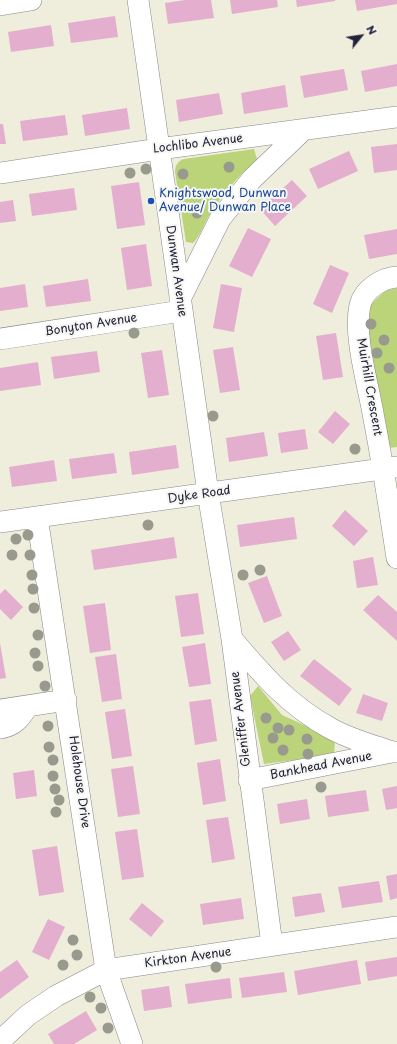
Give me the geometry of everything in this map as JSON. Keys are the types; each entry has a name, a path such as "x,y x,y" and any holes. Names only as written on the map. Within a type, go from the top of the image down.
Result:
{"street":[{"path":"0,5 31,0"},
{"name":"Dunwan Avenue","path":"138,0 208,493"},
{"name":"Lochlibo Avenue","path":"0,173 159,149 397,117"},
{"path":"181,305 220,219 252,179 304,130"},
{"name":"Muirhill Crescent","path":"397,277 382,281 368,290 360,304 359,333 390,468 397,558"},
{"name":"Bonyton Avenue","path":"0,339 181,305"},
{"name":"Dyke Road","path":"0,522 390,468"},
{"name":"Gleniffer Avenue","path":"208,493 232,638 249,780 272,945"},
{"name":"Holehouse Drive","path":"37,517 106,970 132,1044"},
{"name":"Bankhead Avenue","path":"232,638 265,677 294,706 331,729 395,752"},
{"path":"0,710 66,700"},
{"path":"0,728 8,727 18,722 28,706"},
{"name":"Bankhead Avenue","path":"249,780 395,752"},
{"name":"Kirkton Avenue","path":"2,1035 56,996 106,970 397,927"}],"green space":[{"path":"254,149 257,159 220,199 196,240 193,243 186,242 175,172 177,164 184,159"},
{"path":"397,288 397,447 388,448 367,333 369,306 385,291"},
{"path":"258,686 282,715 335,739 334,755 264,764 250,696"}],"building":[{"path":"185,0 211,0 214,18 168,24 165,3"},
{"path":"230,0 277,0 278,7 232,14"},
{"path":"296,0 335,0 335,1 297,7"},
{"path":"355,0 397,0 397,4 357,11"},
{"path":"115,16 118,37 71,43 68,23"},
{"path":"51,25 54,46 11,52 8,32"},
{"path":"397,64 397,86 365,92 361,71"},
{"path":"344,69 348,90 304,98 300,76"},
{"path":"285,85 288,107 244,114 241,93"},
{"path":"219,93 223,114 179,122 176,100"},
{"path":"127,108 130,129 85,136 82,115"},
{"path":"65,115 68,135 23,141 20,121"},
{"path":"0,124 3,124 6,144 0,144"},
{"path":"397,144 397,170 374,173 371,147"},
{"path":"349,151 358,171 318,189 309,169"},
{"path":"292,180 307,196 275,226 260,209"},
{"path":"139,182 145,225 117,229 111,186"},
{"path":"74,188 77,210 32,216 29,194"},
{"path":"13,200 16,221 0,223 0,202"},
{"path":"248,228 271,239 252,277 229,266"},
{"path":"397,229 397,254 369,259 364,235"},
{"path":"146,244 152,286 127,290 121,248"},
{"path":"330,265 349,273 332,313 313,304"},
{"path":"88,279 91,301 46,307 43,286"},
{"path":"25,284 28,307 0,311 0,288"},
{"path":"221,284 242,288 234,332 213,328"},
{"path":"336,333 343,377 323,380 316,336"},
{"path":"233,347 240,390 220,393 213,350"},
{"path":"162,350 169,395 148,398 141,353"},
{"path":"97,351 100,372 54,379 51,357"},
{"path":"38,362 41,385 0,391 0,368"},
{"path":"335,411 350,424 333,444 318,432"},
{"path":"305,429 308,449 281,453 278,433"},
{"path":"264,432 268,456 229,462 226,438"},
{"path":"176,445 179,468 132,475 129,452"},
{"path":"114,453 117,473 72,479 69,459"},
{"path":"54,460 57,481 12,487 9,467"},
{"path":"345,510 368,531 354,546 332,526"},
{"path":"294,517 297,539 240,547 237,525"},
{"path":"174,537 177,558 94,570 91,550"},
{"path":"373,557 378,585 357,588 353,561"},
{"path":"267,576 282,616 264,623 248,583"},
{"path":"5,589 23,607 11,620 0,609 0,594"},
{"path":"198,593 204,634 181,637 175,596"},
{"path":"378,595 397,612 397,641 363,610"},
{"path":"105,603 111,650 90,653 83,606"},
{"path":"288,631 301,650 284,661 271,642"},
{"path":"0,643 6,678 0,679"},
{"path":"205,643 211,684 189,687 182,647"},
{"path":"116,654 122,699 102,702 95,657"},
{"path":"314,659 352,689 339,706 300,676"},
{"path":"363,694 388,703 382,721 356,713"},
{"path":"211,699 217,741 195,745 189,702"},
{"path":"125,709 132,756 112,759 105,712"},
{"path":"220,759 226,801 203,805 197,763"},
{"path":"133,766 140,814 118,817 111,769"},
{"path":"34,770 37,796 16,799 13,773"},
{"path":"397,786 397,808 386,810 382,789"},
{"path":"366,790 369,811 328,817 325,796"},
{"path":"307,799 310,819 280,824 277,804"},
{"path":"228,817 235,859 212,863 206,820"},
{"path":"137,829 144,877 122,880 115,832"},
{"path":"57,846 64,892 39,896 32,850"},
{"path":"397,874 397,898 390,900 386,876"},
{"path":"379,881 383,902 342,908 338,887"},
{"path":"321,893 325,912 295,917 292,897"},
{"path":"241,898 244,919 203,925 200,904"},
{"path":"142,903 164,921 151,937 129,919"},
{"path":"48,919 65,927 49,960 32,952"},
{"path":"397,957 397,976 368,981 365,962"},
{"path":"17,960 29,977 0,999 0,972"},
{"path":"357,960 361,984 298,995 294,971"},
{"path":"284,972 287,992 242,998 239,978"},
{"path":"230,978 232,998 188,1004 185,984"},
{"path":"169,986 172,1007 144,1011 141,990"},
{"path":"86,1011 97,1030 74,1044 54,1044 48,1034"}],"place":[{"name":"Knightswood, Dunwan Avenue/ Dunwan Place","path":"151,201"}]}
